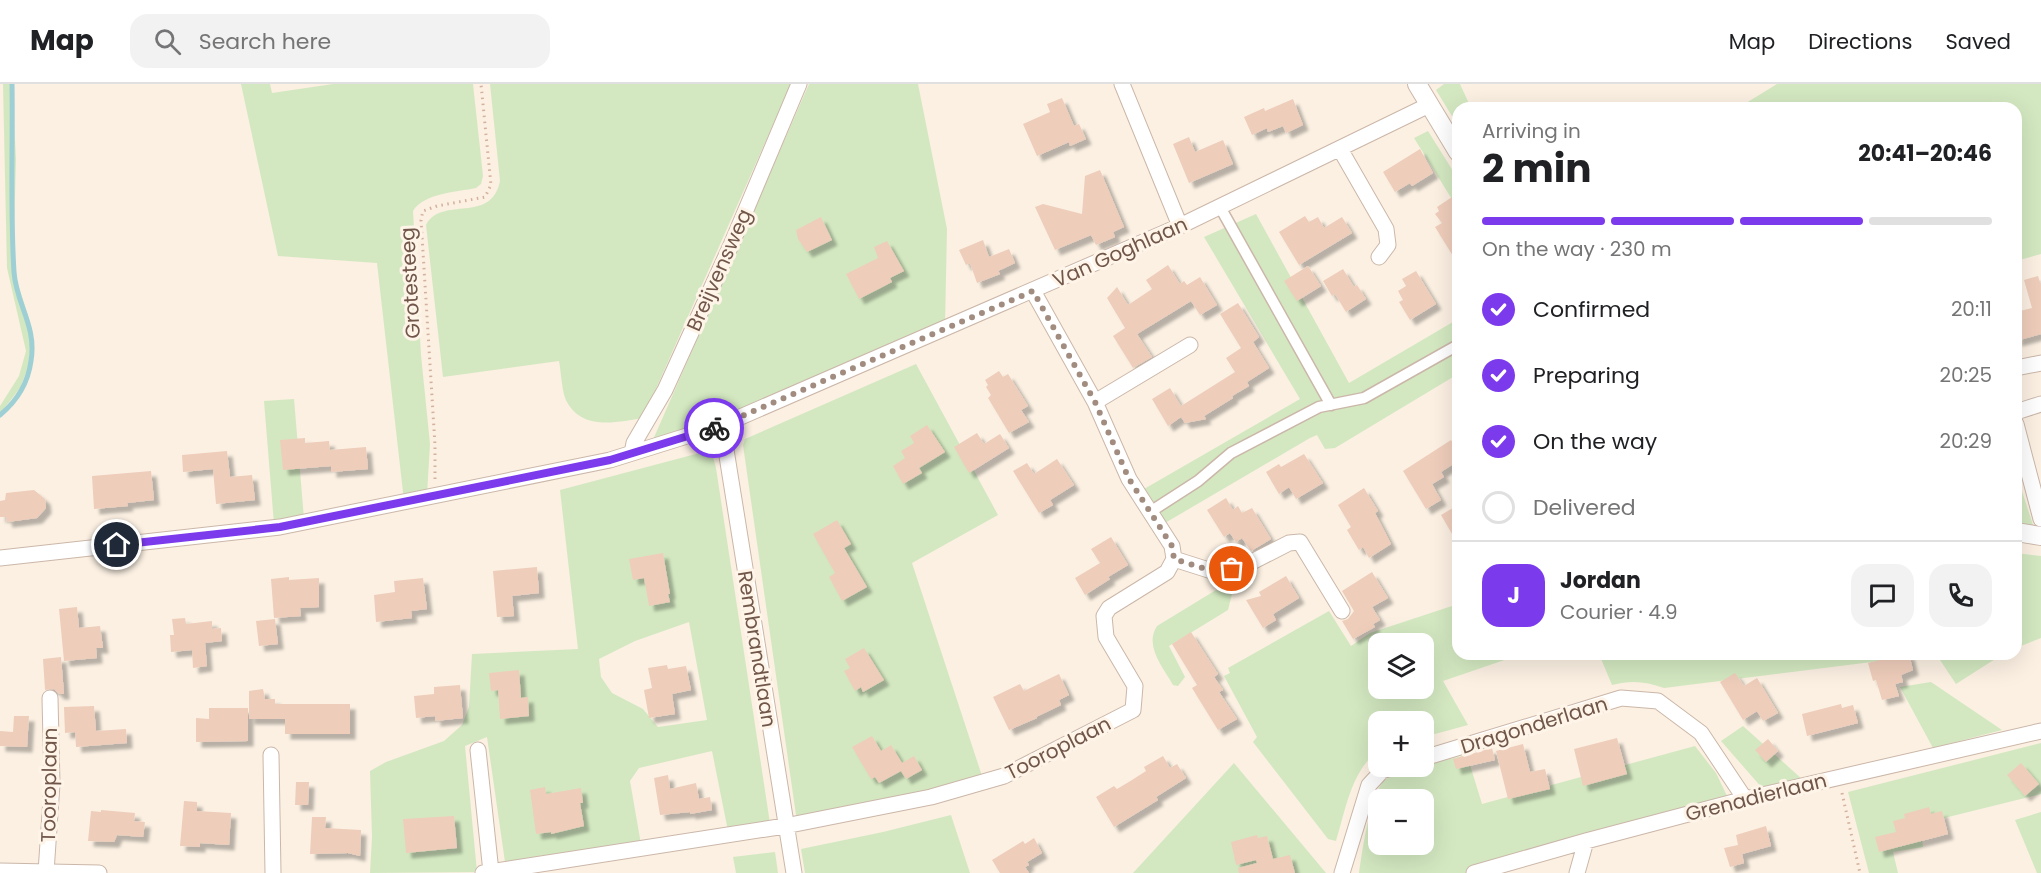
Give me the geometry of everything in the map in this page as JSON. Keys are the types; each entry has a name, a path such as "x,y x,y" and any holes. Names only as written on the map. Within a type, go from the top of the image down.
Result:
{"street":[{"name":"Breijvensweg","path":"632,453 634,443 665,390 800,84"},
{"path":"1122,84 1180,226"},
{"path":"1418,84 1452,142"},
{"name":"Van Goghlaan","path":"0,558 280,527 610,460 722,425 1180,226 1429,105"},
{"path":"1340,149 1386,229 1388,245 1379,257"},
{"path":"1220,207 1331,405"},
{"path":"1033,291 1095,402 1129,479 1172,546 1174,559 1218,573 1246,565 1289,543 1300,542 1342,611"},
{"path":"1095,402 1190,345"},
{"path":"1150,512 1198,482 1231,453 1319,407 1364,398 1452,348"},
{"path":"2022,367 2041,363"},
{"path":"2022,410 2041,404"},
{"name":"Rembrandtlaan","path":"722,425 794,873"},
{"path":"2022,447 2041,519"},
{"path":"2022,533 2041,536"},
{"name":"Tooroplaan","path":"478,750 487,873 785,826 931,797 1004,776 1133,710 1135,686 1106,637 1104,616 1109,608 1167,572 1174,559"},
{"name":"Tooroplaan","path":"46,872 52,783 50,698"},
{"name":"Dragonderlaan","path":"1434,755 1621,698 1658,701 1701,734 1744,799"},
{"name":"Grenadierlaan","path":"1474,873 1744,799 2041,731"},
{"path":"271,754 273,873"},
{"path":"1342,873 1369,785 1376,777"},
{"path":"1577,873 1586,841"},
{"path":"0,871 99,873"}],"path":[{"name":"Grotesteeg","path":"434,496 435,445 421,220 423,211 485,197 491,185 481,84"},
{"path":"1838,777 1860,873"}],"green space":[{"path":"3,84 12,84 16,159 15,275 30,322 31,338 29,365 20,388 0,414 0,406 19,376 26,351 7,268"},
{"path":"241,84 270,84 272,93 333,84 473,84 483,176 481,184 476,188 451,192 425,200 413,211 421,355 430,444 427,495 404,501 377,263 278,256"},
{"path":"490,84 791,84 643,418 601,422 582,417 574,411 565,398 559,361 443,377 426,225 433,216 477,206 487,202 495,194 500,181"},
{"path":"809,84 918,84 947,229 945,324 757,407 652,442"},
{"path":"1444,84 1460,84 1468,102 1452,102 1452,116 1436,90"},
{"path":"1777,84 2041,84 2041,254 2022,259 2022,102 1748,102"},
{"path":"1428,131 1452,169 1452,199 1414,138"},
{"path":"1256,214 1349,383 1452,323 1452,378 1335,448 1325,449 1317,435 1310,438 1165,523 1144,489 1300,399 1204,237"},
{"path":"916,364 998,515 912,563 983,779 797,822 743,445 745,439"},
{"path":"294,399 304,519 274,524 264,401"},
{"path":"711,450 716,468 771,830 729,836 712,751 639,768 630,781 642,850 506,869 487,737 465,746 477,872 370,873 372,837 370,771 386,762 444,741 462,725 469,707 472,654 578,649 560,490","holes":["689,622 707,720 658,727 643,709 612,693 601,677 599,659 635,641"]},
{"path":"2022,491 2035,531 2022,530"},
{"path":"2022,554 2041,556 2041,638 2022,646"},
{"path":"1216,590 1232,594 1228,610 1169,646 1185,677 1178,686 1173,685 1154,649 1153,641 1157,626"},
{"path":"1452,606 1452,660 1504,660 1443,681 1468,725 1434,734 1434,711 1368,711 1368,760 1356,780 1346,804 1336,841 1328,839 1253,742 1257,737 1224,676 1230,673 1228,668 1329,611 1351,646 1368,634 1368,699 1434,699 1434,633 1370,633"},
{"path":"1602,660 1888,660 1664,688 1638,682 1612,685"},
{"path":"1940,660 1994,660 1956,684"},
{"path":"1931,682 2002,730 1933,748 1900,687"},
{"path":"1743,726 1802,779 1763,789 1721,741"},
{"path":"2041,743 2041,794 1920,824 1923,847 1893,852 1898,873 1869,873 1848,792"},
{"path":"1695,746 1716,773 1729,800 1467,873 1359,873 1368,821 1368,855 1434,855 1434,789 1378,789 1383,782 1391,777 1434,777 1434,763 1467,755 1482,804"},
{"path":"1234,763 1326,873 1133,873"},
{"path":"2041,812 2041,873 2037,873 2015,820"},
{"path":"951,815 970,873 805,873 801,849"},
{"path":"775,852 778,873 736,873 733,857"}],"building":[{"path":"1062,98 1074,126 1079,124 1086,139 1070,146 1069,142 1037,156 1023,124 1050,112 1047,104"},
{"path":"1293,99 1303,125 1286,133 1283,126 1268,132 1267,128 1252,135 1244,117"},
{"path":"1189,137 1195,152 1223,140 1233,164 1189,183 1173,144"},
{"path":"1420,149 1433,173 1412,186 1410,183 1395,192 1383,172"},
{"path":"1100,170 1124,227 1113,232 1115,237 1096,245 1091,235 1055,250 1035,207 1043,204 1082,214 1085,176"},
{"path":"1452,197 1452,254 1435,227 1442,223 1435,214 1439,211 1437,207"},
{"path":"1305,216 1309,222 1318,217 1324,228 1342,217 1352,233 1299,265 1279,232"},
{"path":"821,217 832,240 807,252 798,239 796,230"},
{"path":"983,240 989,257 1009,249 1015,263 998,271 1000,274 977,283 970,263 966,265 959,250"},
{"path":"887,241 904,271 890,278 892,282 859,299 846,274 878,258 874,247"},
{"path":"1168,265 1180,284 1184,281 1187,285 1200,277 1217,305 1200,315 1191,301 1137,334 1152,357 1133,368 1113,336 1125,328 1107,298 1117,287 1128,305 1152,289 1146,280"},
{"path":"1308,266 1321,286 1297,301 1284,281"},
{"path":"1343,269 1354,287 1357,285 1366,299 1346,312 1335,294 1332,296 1323,281"},
{"path":"1416,271 1436,304 1410,320 1399,302 1403,300 1398,291 1406,286 1402,279"},
{"path":"2038,276 2041,285 2041,334 2022,339 2022,310 2032,308 2024,280"},
{"path":"1238,303 1259,337 1253,342 1269,368 1247,382 1249,386 1232,396 1233,398 1204,416 1206,419 1185,423 1181,417 1168,426 1152,399 1170,388 1181,406 1235,372 1226,358 1241,348 1220,314"},
{"path":"999,371 1003,377 1008,374 1028,406 1021,410 1029,422 1009,433 988,398 991,395 986,387 988,385 985,380"},
{"path":"927,425 945,452 919,468 922,473 903,484 893,466 905,458 901,451 914,443 910,436"},
{"path":"977,433 984,444 1000,434 1009,448 969,473 954,447"},
{"path":"305,438 305,443 329,441 330,450 366,447 368,469 331,472 331,466 283,470 280,440"},
{"path":"1451,440 1452,465 1441,472 1444,477 1432,484 1441,500 1426,509 1403,471"},
{"path":"227,451 230,477 252,475 255,500 216,504 213,469 183,472 182,455"},
{"path":"1304,454 1323,483 1296,499 1289,487 1279,494 1266,472 1279,464 1281,467"},
{"path":"1057,459 1074,485 1050,500 1053,505 1039,513 1013,471 1027,463 1034,474"},
{"path":"151,471 154,500 127,503 128,506 94,509 92,476"},
{"path":"1364,488 1378,511 1375,513 1391,544 1369,558 1363,547 1359,550 1347,530 1351,527 1338,505"},
{"path":"34,490 45,499 46,508 37,518 7,522 6,517 0,517 0,501 5,500 6,493"},
{"path":"1226,498 1233,510 1238,506 1242,513 1252,508 1271,539 1251,551 1242,538 1236,542 1230,533 1224,537 1207,510"},
{"path":"1452,509 1452,534 1441,515"},
{"path":"837,520 851,544 844,548 867,587 842,601 829,577 835,573 813,534"},
{"path":"1111,537 1128,565 1085,595 1075,578 1100,563 1091,549"},
{"path":"663,553 670,602 649,606 644,578 633,580 629,559"},
{"path":"537,567 539,593 512,596 514,616 497,617 493,571"},
{"path":"1372,572 1388,598 1372,607 1380,620 1373,624 1375,627 1353,639 1342,621 1348,619 1354,611 1342,591"},
{"path":"1286,576 1299,598 1273,614 1276,620 1263,628 1246,600 1261,596 1259,592"},
{"path":"289,577 289,580 319,578 319,607 300,608 301,616 274,618 271,579"},
{"path":"423,578 427,609 411,611 412,618 376,622 374,595 395,592 394,581"},
{"path":"77,607 79,628 100,626 103,648 96,648 97,658 64,661 59,609"},
{"path":"185,618 186,624 212,621 212,629 221,628 222,641 205,643 207,666 193,668 192,650 171,652 170,635 174,635 172,619"},
{"path":"275,619 278,644 259,646 256,621"},
{"path":"1191,632 1218,674 1214,677 1223,690 1219,692 1237,719 1218,730 1192,688 1197,685 1172,644"},
{"path":"864,648 884,680 863,692 861,687 855,691 844,671 850,668 845,659"},
{"path":"61,657 64,694 59,694 54,689 45,690 43,659"},
{"path":"1879,660 1910,660 1913,670 1901,675 1903,682 1895,684 1899,696 1882,700 1868,663"},
{"path":"667,665 668,669 686,666 691,690 672,694 675,714 649,718 644,690 652,688 648,668"},
{"path":"519,670 521,698 528,697 529,716 500,719 498,690 491,691 489,673"},
{"path":"1735,673 1744,686 1757,678 1778,713 1763,721 1757,711 1743,720 1720,682"},
{"path":"1059,674 1069,695 1059,700 1061,705 1009,730 993,697 1020,684 1024,691"},
{"path":"460,685 463,718 435,721 435,716 416,718 414,696 434,694 434,687"},
{"path":"263,689 265,699 275,699 275,704 350,704 350,734 285,734 285,719 249,719 249,691"},
{"path":"1841,704 1842,708 1853,705 1858,723 1807,736 1802,714"},
{"path":"94,706 96,731 126,729 127,743 76,747 75,732 65,733 64,707"},
{"path":"209,708 248,708 248,741 196,742 196,718 209,719"},
{"path":"14,716 29,716 27,747 0,746 0,731 13,732"},
{"path":"872,736 881,751 891,745 902,763 914,756 922,770 906,779 901,771 879,783 875,777 871,779 852,747"},
{"path":"1617,738 1627,774 1583,786 1574,749"},
{"path":"1768,739 1778,751 1766,762 1755,750"},
{"path":"1523,744 1530,772 1545,769 1550,789 1508,799 1496,751"},
{"path":"1492,748 1495,760 1456,769 1453,759"},
{"path":"1163,756 1170,768 1177,764 1186,778 1156,797 1158,800 1114,827 1096,797 1114,786 1117,789 1132,780 1146,771 1144,767"},
{"path":"2021,763 2039,784 2025,796 2007,775"},
{"path":"668,775 670,789 696,783 699,799 710,797 712,810 690,814 690,812 660,815 654,778"},
{"path":"296,782 309,782 308,805 295,805"},
{"path":"545,787 546,794 581,788 583,803 580,803 584,826 551,834 551,832 536,834 530,790"},
{"path":"184,801 197,802 197,811 231,813 229,845 200,843 200,847 180,846"},
{"path":"1929,807 1931,814 1942,811 1948,834 1879,852 1875,837 1896,832 1893,821 1905,818 1904,814"},
{"path":"101,810 135,813 134,821 145,822 143,837 117,835 114,842 88,841 91,811 101,812"},
{"path":"454,816 457,848 406,853 403,819"},
{"path":"312,817 326,817 325,828 361,830 360,856 348,853 310,854"},
{"path":"1766,826 1771,846 1742,854 1744,863 1730,867 1724,848 1738,845 1736,835"},
{"path":"1257,835 1258,838 1267,836 1273,859 1290,855 1295,873 1239,873 1238,868 1257,863 1256,860 1236,865 1231,842"},
{"path":"1034,838 1042,853 1027,862 1029,865 1025,867 1029,873 1000,873 992,860 1023,841 1025,844"}],"waterway":[{"path":"0,415 12,404 24,384 30,369 32,348 29,326 18,294 14,272 12,84"}],"way so far":[{"path":"714,428 1033,291 1095,402 1129,479 1172,546 1174,559 1218,573 1232,569"}],"route":[{"path":"117,545 280,527 610,460 714,428"}]}
